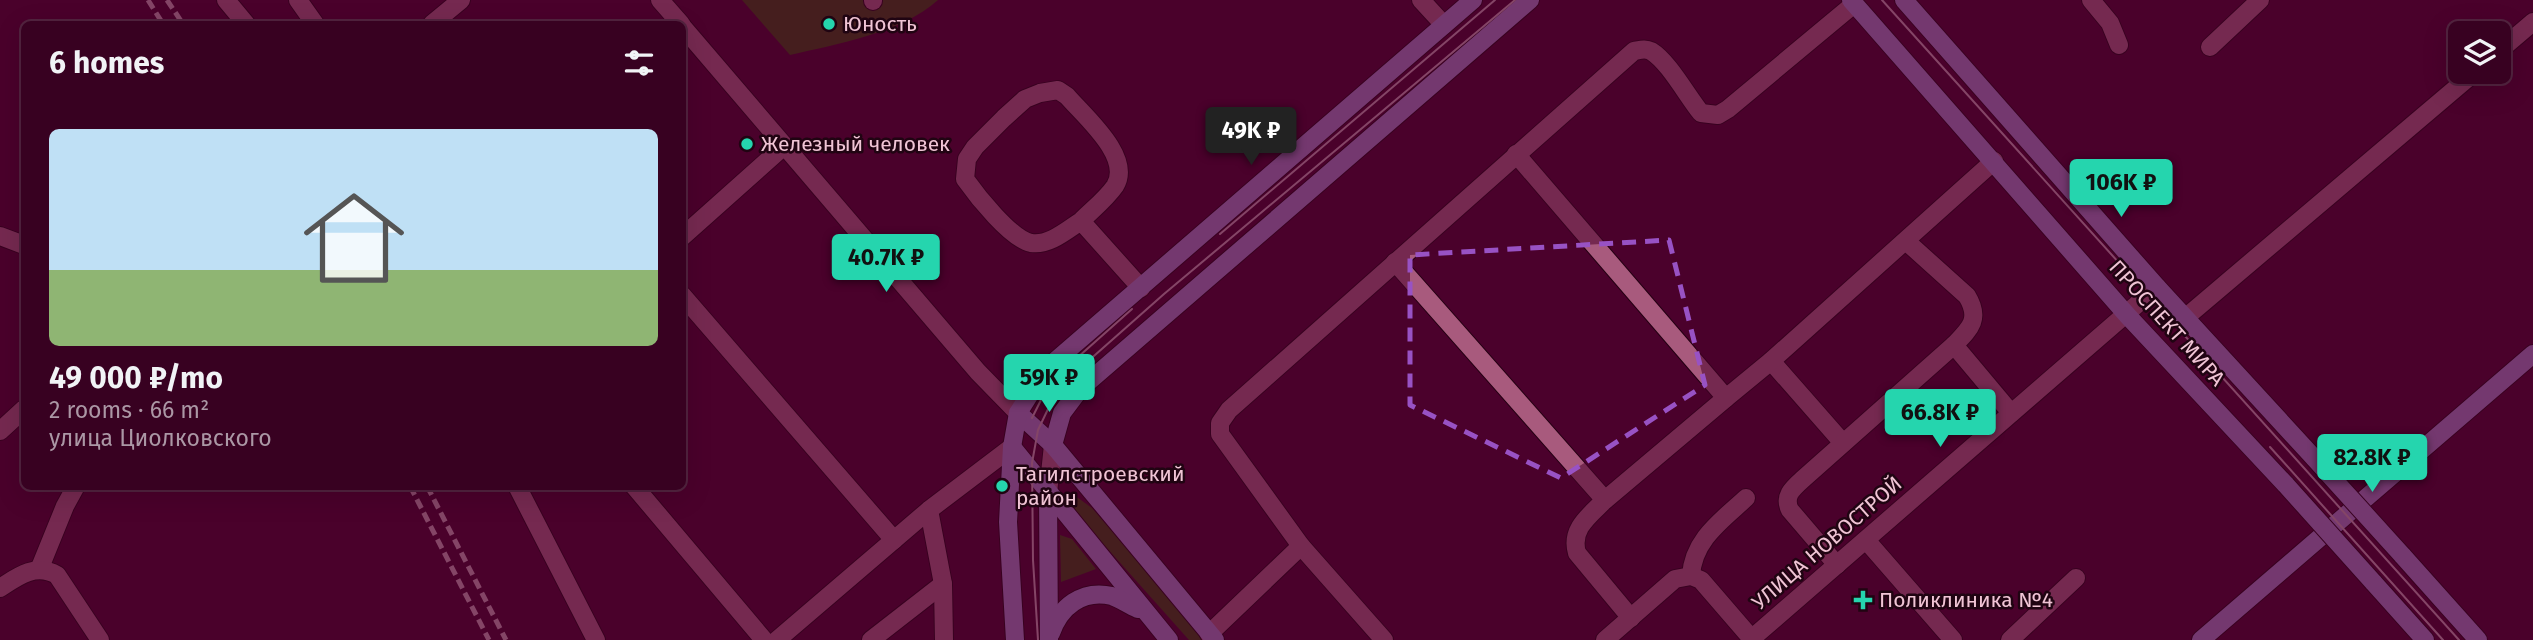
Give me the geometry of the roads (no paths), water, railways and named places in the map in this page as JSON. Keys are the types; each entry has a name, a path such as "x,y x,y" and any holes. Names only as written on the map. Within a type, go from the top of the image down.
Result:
{"main road":[{"path":"1015,640 1008,522 1012,447 1018,413 1042,375 1473,0"},
{"path":"1053,445 1062,413 1080,389 1530,0"},
{"name":"ПРОСПЕКТ МИРА","path":"1904,0 2157,287 2478,640"},
{"name":"ПРОСПЕКТ МИРА","path":"1853,2 2127,314 2425,640"},
{"path":"2201,640 2533,354"},
{"path":"1018,413 1053,445 1212,637"},
{"path":"1012,447 1169,640"},
{"path":"1048,493 1049,640"},
{"path":"1049,640 1055,621 1066,605 1079,598 1112,596 1143,611"}],"street":[{"path":"226,0 244,21"},
{"path":"298,0 313,21"},
{"path":"436,21 461,0"},
{"path":"660,0 678,21"},
{"path":"1420,0 1444,25"},
{"path":"2091,0 2110,23 2119,45"},
{"path":"2210,47 2260,0"},
{"path":"1384,640 1301,546 1226,444 1220,433 1220,423 1228,410 1634,51 1644,49 1652,52 1702,113 1718,115 1853,2"},
{"path":"2511,41 2533,22"},
{"path":"686,30 978,372 1018,413"},
{"path":"2185,318 2461,84"},
{"path":"1058,90 1067,96 1115,153 1119,170 1116,184 1081,221 1061,235 1045,242 1032,243 1017,237 965,179 967,159 975,147 1026,99 1040,93 1058,90"},
{"path":"686,233 784,146"},
{"path":"1516,155 1726,398"},
{"path":"1631,618 1577,553 1574,542 1576,533 1605,500 1771,361 1994,161"},
{"path":"1081,221 1141,288"},
{"path":"0,236 21,244"},
{"path":"1837,565 1786,503 1793,488 1954,345 1969,331 1973,321 1973,306 1958,286 1906,242"},
{"path":"1395,262 1605,500"},
{"name":"УЛИЦА НОВОСТРОЙ","path":"1751,639 2157,287"},
{"path":"686,300 894,540"},
{"path":"1954,345 2011,413"},
{"path":"1771,361 1843,443"},
{"path":"0,431 21,412"},
{"path":"1048,493 1053,445"},
{"path":"777,640 929,510 1012,447"},
{"path":"39,570 74,490"},
{"path":"519,490 596,640"},
{"path":"637,490 764,640"},
{"path":"1691,576 1696,549 1707,534 1746,498"},
{"path":"929,510 943,584 944,640"},
{"path":"1866,540 1953,640"},
{"path":"1212,637 1301,546"},
{"path":"0,588 28,572 49,571 57,575 100,640"},
{"path":"1605,640 1675,579 1691,576 1702,580 1751,639"},
{"path":"2010,640 2076,578"},
{"path":"877,638 943,584"}],"tram line":[{"path":"1220,234 1495,0"},
{"path":"1038,640 1033,560 1032,463 1038,430 1049,407 1069,378 1164,294 1515,0"},
{"path":"1882,0 2459,640"},
{"path":"1032,418 1050,382 1132,309"},
{"path":"2270,447 2443,640"}],"railway":[{"path":"148,0 161,21"},
{"path":"167,0 181,21"},
{"path":"412,490 489,640"},
{"path":"429,490 506,640"}],"place":[{"name":"Юность","path":"829,24"},
{"name":"Железный человек","path":"747,144"},
{"name":"Тагилстроевский район","path":"1002,486"},
{"name":"Поликлиника №4","path":"1863,600"}]}
